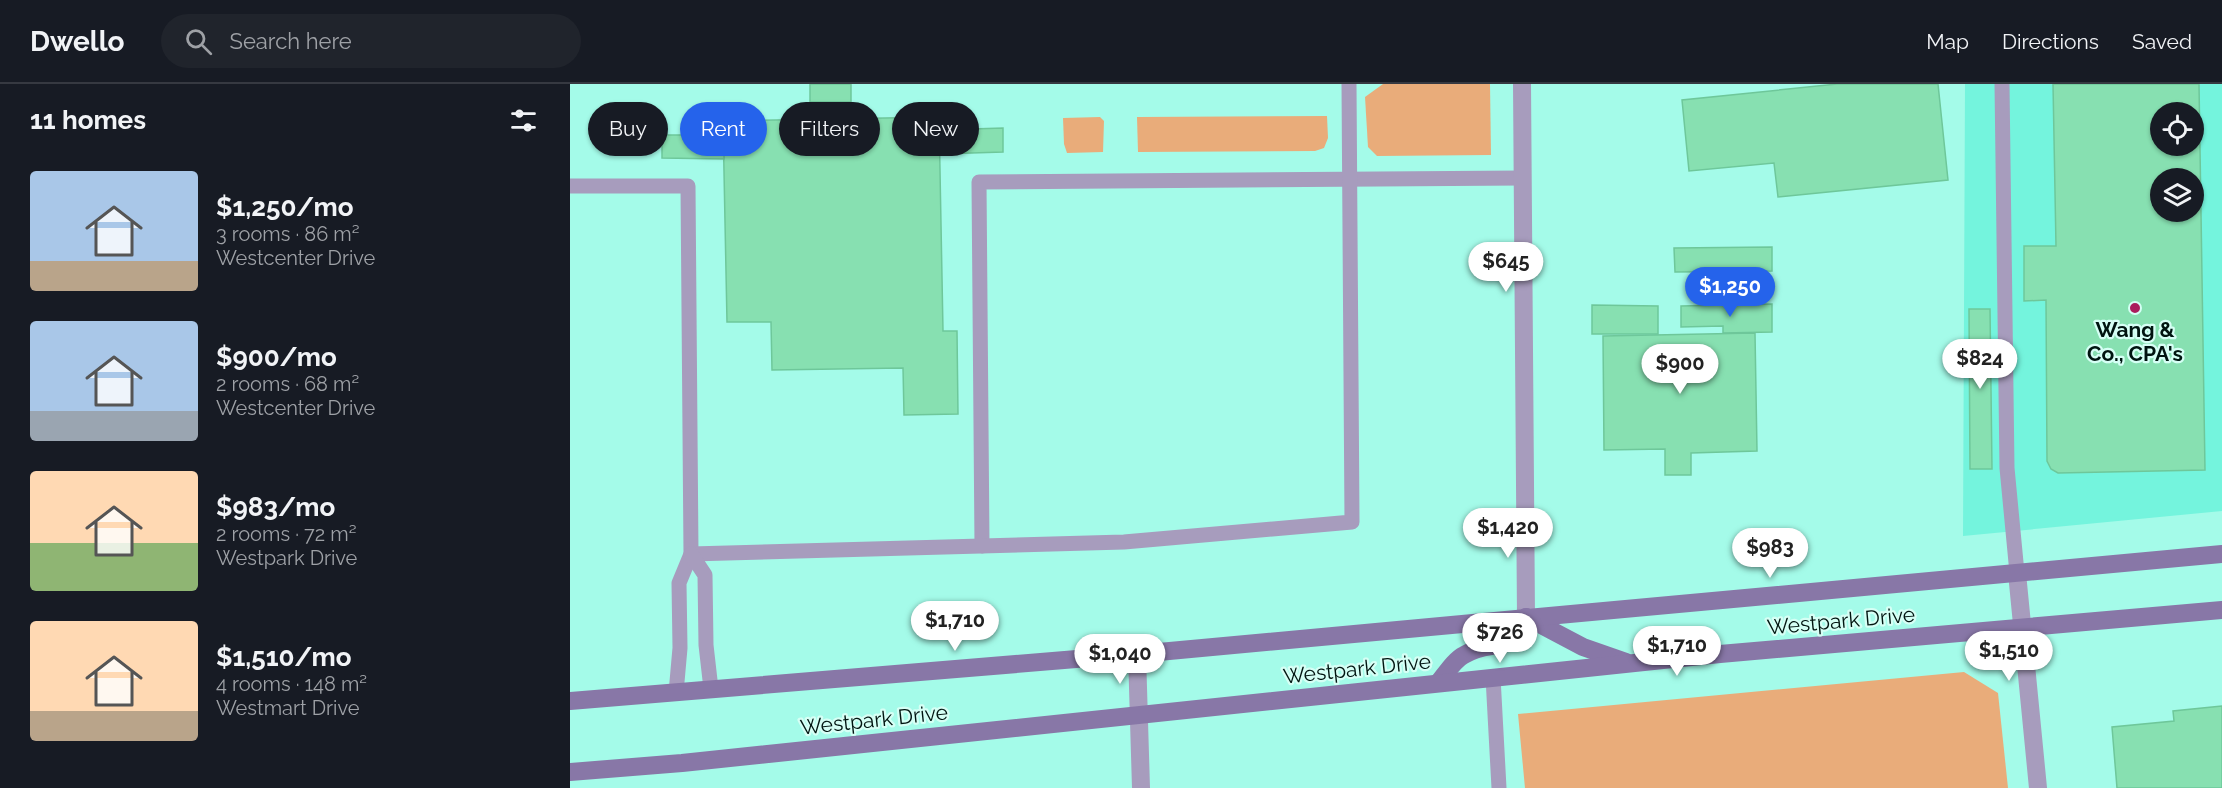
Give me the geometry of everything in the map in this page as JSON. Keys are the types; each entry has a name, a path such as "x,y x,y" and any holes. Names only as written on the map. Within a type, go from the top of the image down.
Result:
{"main road":[{"name":"Westpark Drive","path":"570,701 1137,654 2222,554"},
{"name":"Westpark Drive","path":"570,772 1139,716 1493,677 2222,610"},
{"path":"1438,683 1464,655 1508,643 1520,630 1526,617 1583,647 1630,664"}],"street":[{"path":"1522,84 1526,617"},
{"path":"2017,573 2038,788"},
{"path":"1137,654 1141,788"}],"lane":[{"path":"691,554 1124,542 1352,522 1349,84"},
{"path":"2002,84 2007,468 2017,573"},
{"path":"982,546 979,182 1523,178"},
{"path":"570,186 688,186 691,554 679,583 680,648 676,693"},
{"path":"691,554 705,575 706,645 711,689"},
{"path":"1493,677 1499,788"}],"shaded area":[{"path":"1383,84 1490,84 1491,155 1377,156 1368,147 1365,97"},
{"path":"1965,84 2222,84 2222,511 1963,536"},
{"path":"1327,116 1328,138 1324,148 1315,151 1138,152 1137,117"},
{"path":"1100,117 1104,121 1103,152 1067,153 1064,144 1063,118"},
{"path":"1964,672 1998,693 2008,788 1525,788 1518,714"}],"building":[{"path":"810,84 851,84 851,102 810,102"},
{"path":"1837,84 1938,84 1948,180 1778,197 1774,163 1689,171 1682,100"},
{"path":"2053,84 2199,84 2199,102 2150,102 2150,156 2200,156 2200,168 2150,168 2150,222 2201,222 2205,470 2058,473 2051,469 2047,461 2046,300 2024,301 2024,246 2056,246"},
{"path":"880,118 892,118 892,156 940,156 943,331 957,331 958,414 904,415 903,368 772,370 771,322 727,322 724,156 767,156 767,120 779,120 779,156 880,156"},
{"path":"1003,128 1003,152 979,153 979,129"},
{"path":"668,135 680,135 680,156 724,156 724,159 662,158 662,156 668,156"},
{"path":"1772,247 1772,271 1675,272 1674,248"},
{"path":"1772,304 1772,332 1723,333 1723,326 1681,327 1681,306"},
{"path":"1592,305 1658,306 1658,334 1592,334"},
{"path":"1969,309 1990,309 1992,469 1970,469"},
{"path":"1755,333 1757,451 1691,453 1691,475 1665,475 1665,449 1604,450 1603,336"},
{"path":"2222,706 2222,788 2117,788 2112,727 2174,721 2173,711"}],"place":[{"name":"Wang & Co., CPA's","path":"2135,308"}]}
